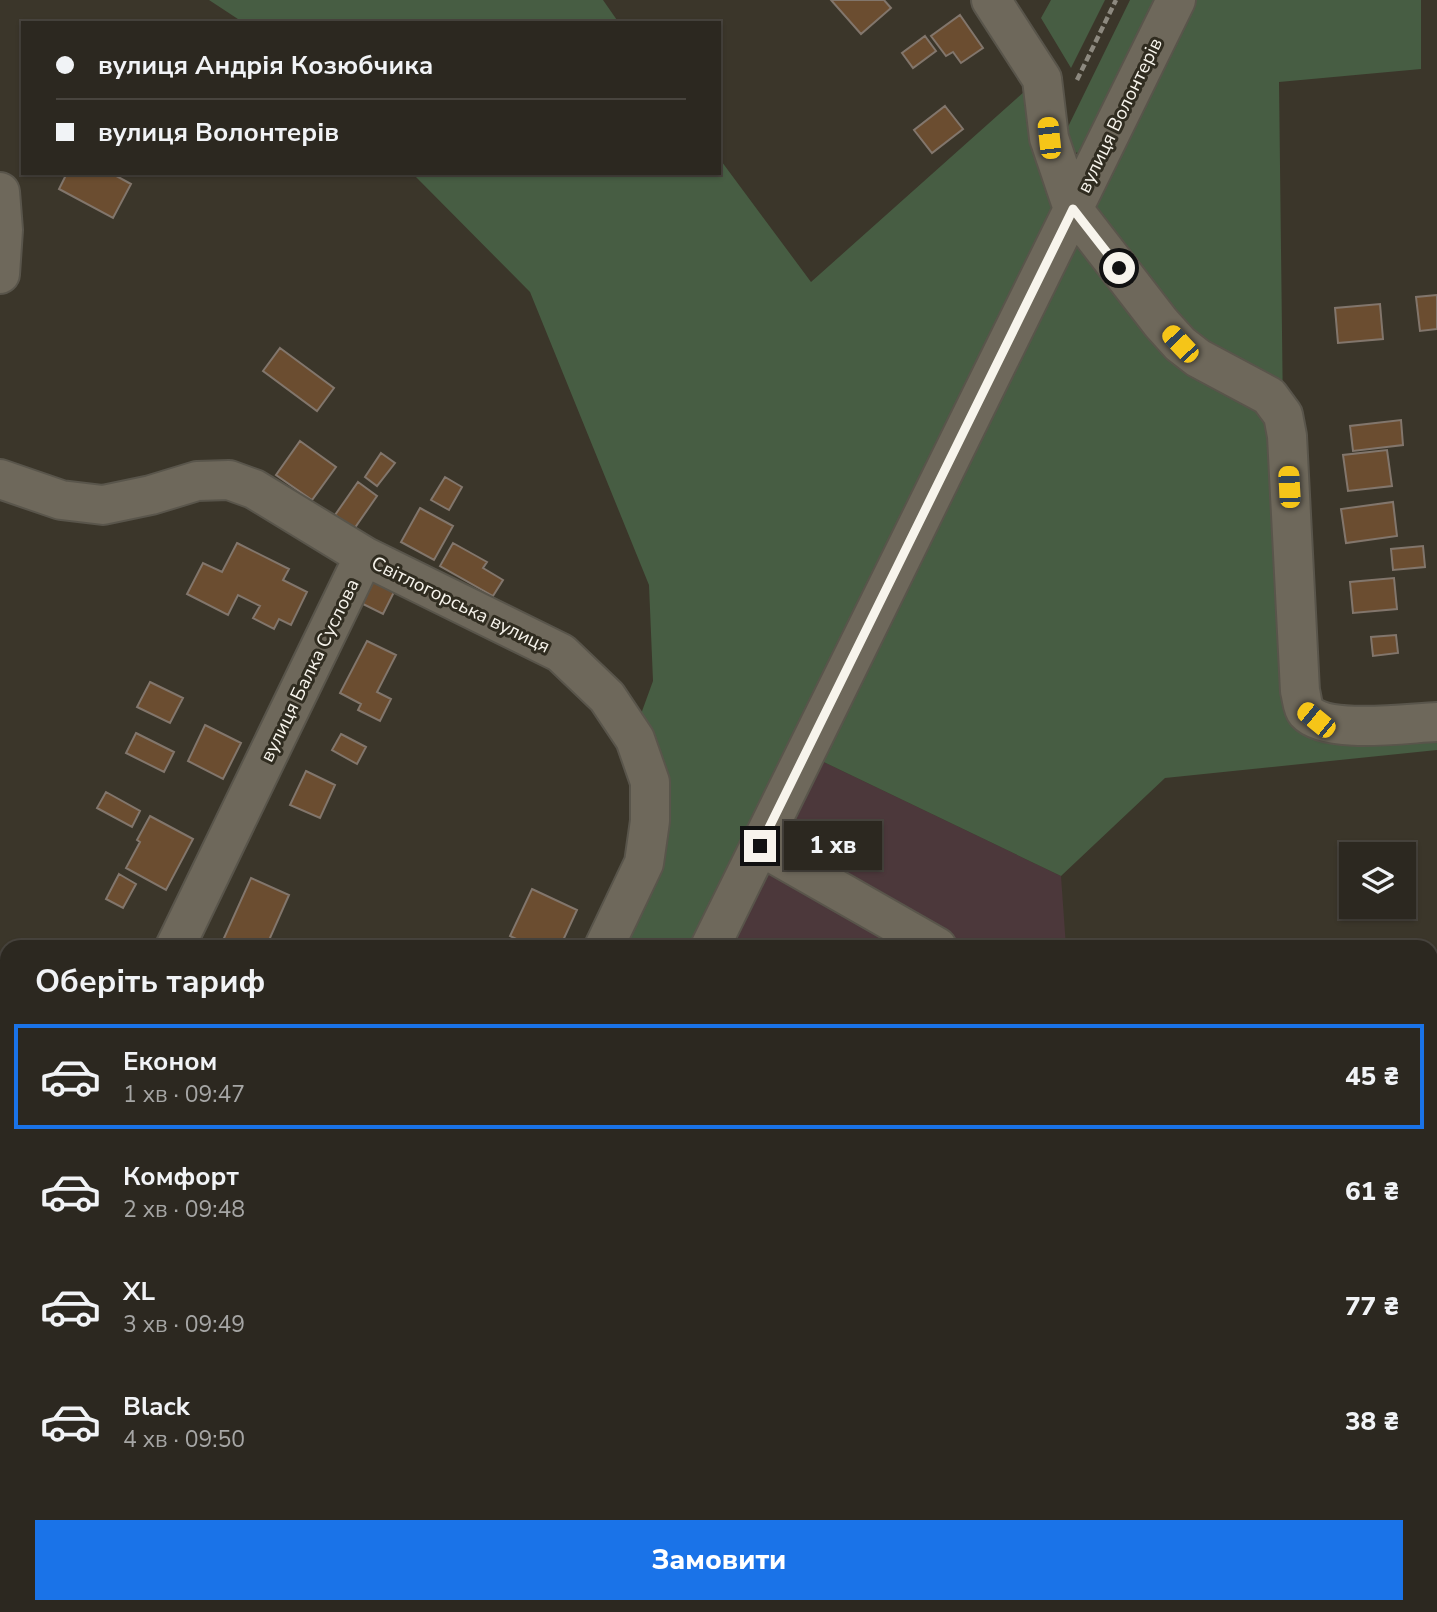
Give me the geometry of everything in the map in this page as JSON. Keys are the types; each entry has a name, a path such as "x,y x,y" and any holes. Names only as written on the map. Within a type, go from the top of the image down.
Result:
{"street":[{"path":"990,0 1058,83 1049,138 1073,209 1180,344 1198,358 1269,397 1283,415 1287,436 1300,691 1304,711 1316,720 1354,726 1437,722"},
{"name":"вулиця Волонтерів","path":"713,940 1177,0"},
{"path":"0,192 3,230 0,274"},
{"name":"вулиця Балка Суслова","path":"0,479 61,500 103,505 151,495 197,481 229,480 254,489 364,556 178,940"},
{"name":"Світлогорська вулиця","path":"364,556 561,653 607,697 635,738 650,782 650,821 644,863 607,940"},
{"path":"760,846 925,940"}],"path":[{"path":"1058,83 1116,0"}],"shaded area":[{"path":"805,753 1061,876 1066,940 713,940"}],"green space":[{"path":"209,0 603,0 618,21 241,21"},
{"path":"1051,0 1105,0 1071,68 1041,18"},
{"path":"1130,0 1167,0 1085,154 1073,152 1064,135"},
{"path":"1176,0 1421,0 1421,69 1279,82 1283,415 1304,711 1437,722 1437,750 1165,778 1061,876 805,753 713,940 607,940 644,863 641,714 653,681 649,585 530,292 414,175 721,175 721,161 811,282 1034,83 1072,208"}],"building":[{"path":"831,0 884,0 891,8 861,34"},
{"path":"960,15 983,48 961,63 953,52 946,56 931,36"},
{"path":"925,36 936,51 913,68 902,53"},
{"path":"945,106 963,129 932,153 914,130"},
{"path":"66,175 115,175 131,184 113,218 59,189"},
{"path":"1437,295 1437,329 1420,331 1416,297"},
{"path":"1380,304 1383,339 1338,343 1335,308"},
{"path":"280,348 334,388 317,411 263,371"},
{"path":"1401,420 1403,445 1353,451 1350,426"},
{"path":"300,441 336,467 312,500 276,475"},
{"path":"1387,450 1392,486 1348,491 1343,455"},
{"path":"381,453 395,463 377,486 365,477"},
{"path":"445,477 462,487 449,510 431,500"},
{"path":"358,482 377,496 354,529 335,515"},
{"path":"1393,502 1397,536 1346,543 1341,509"},
{"path":"420,508 453,526 434,560 401,542"},
{"path":"237,543 289,569 283,580 307,592 291,625 279,619 274,629 253,618 260,606 238,595 228,615 187,594 203,563 222,572"},
{"path":"453,543 487,562 483,568 503,580 493,596 440,566"},
{"path":"1423,546 1425,567 1393,570 1391,549"},
{"path":"1394,578 1397,609 1353,613 1350,582"},
{"path":"373,579 395,590 383,614 361,603"},
{"path":"1396,635 1398,653 1373,656 1371,637"},
{"path":"367,641 396,655 377,692 391,699 380,721 358,710 361,704 340,693"},
{"path":"150,682 183,698 170,723 137,707"},
{"path":"205,725 241,743 223,779 188,761"},
{"path":"136,733 174,752 164,772 126,753"},
{"path":"341,734 366,747 357,764 332,750"},
{"path":"306,771 335,785 320,818 290,805"},
{"path":"106,792 140,811 132,827 97,808"},
{"path":"150,816 193,839 166,890 126,868"},
{"path":"119,874 136,884 123,908 106,899"},
{"path":"251,878 289,895 269,940 223,940"},
{"path":"532,889 577,910 563,940 518,940 510,936"}],"route":[{"path":"760,846 1073,209 1119,268"}]}
